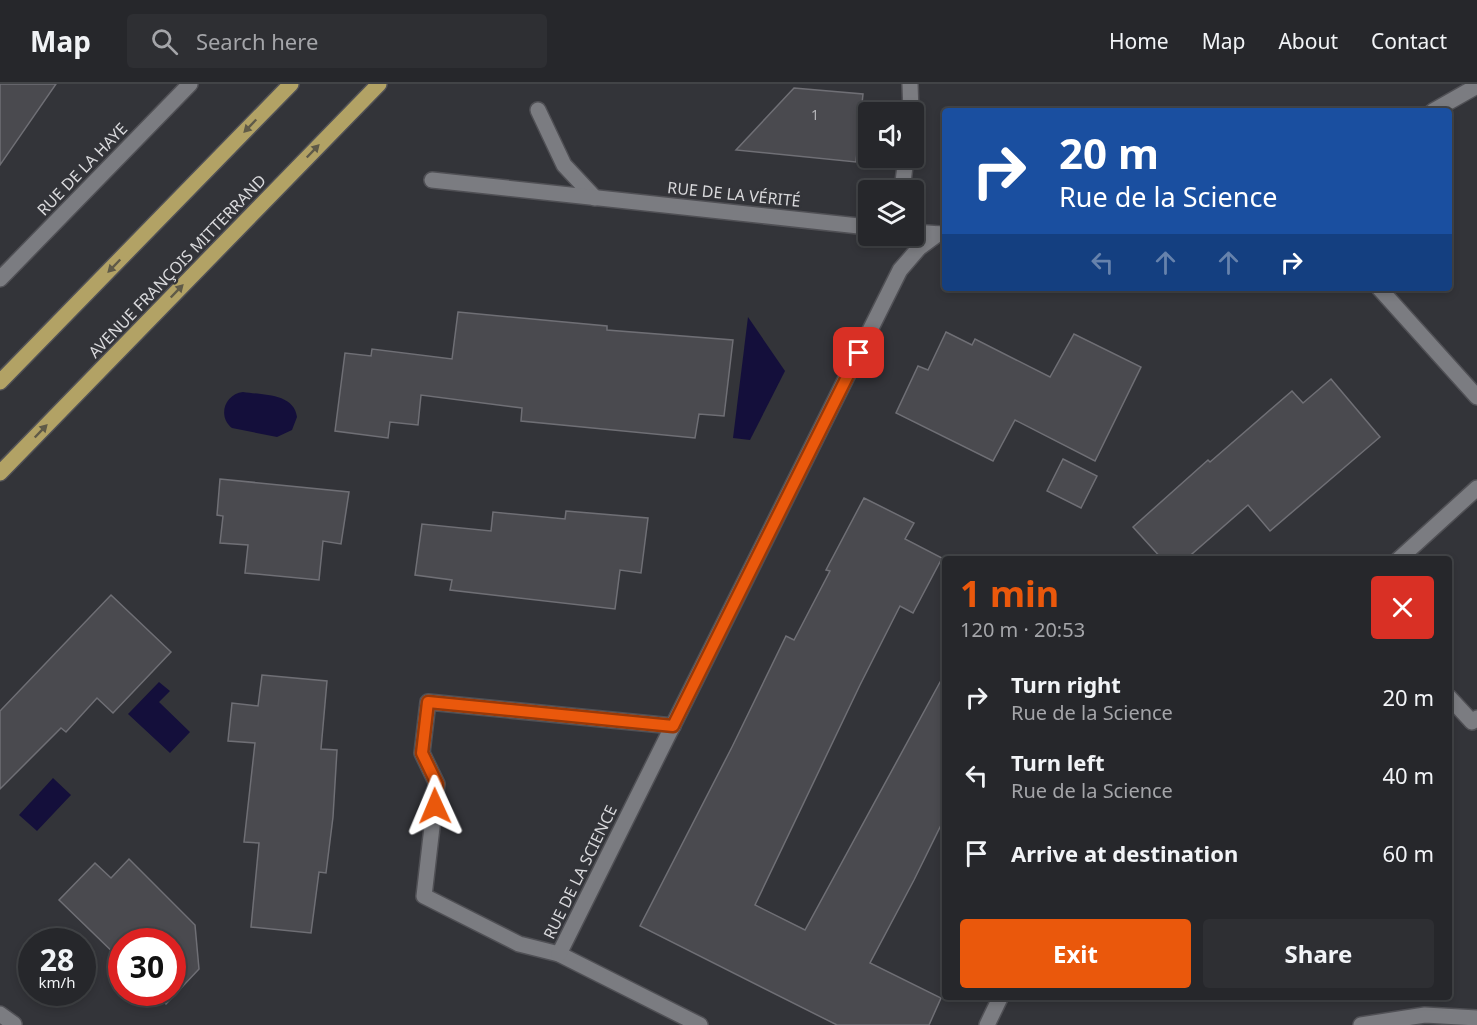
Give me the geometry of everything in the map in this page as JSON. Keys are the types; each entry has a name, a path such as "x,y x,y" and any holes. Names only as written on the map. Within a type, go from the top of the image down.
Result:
{"main road":[{"path":"0,382 291,84"},
{"name":"AVENUE FRANÇOIS MITTERRAND","path":"0,472 379,84"}],"street":[{"name":"RUE DE LA HAYE","path":"0,279 190,84"},
{"path":"910,84 911,102"},
{"path":"1438,108 1477,86"},
{"path":"538,110 564,165 595,198"},
{"name":"RUE DE LA VÉRITÉ","path":"432,180 858,226"},
{"path":"924,233 942,235"},
{"name":"RUE DE LA SCIENCE","path":"673,726 428,702 422,753 437,784 424,896 519,944 559,954 673,726 900,270 919,248 942,235"},
{"path":"1382,291 1477,397"},
{"path":"1402,556 1477,489"},
{"path":"1452,700 1472,722 1477,718"},
{"path":"559,954 700,1025"},
{"path":"987,1025 999,1000"},
{"path":"0,1014 14,1024"},
{"path":"1361,1025 1425,1015 1477,1018"}],"shaded area":[{"path":"748,317 785,371 750,440 733,438"},
{"path":"243,392 268,395 290,403 297,417 292,430 277,437 232,428 225,418 225,406 232,397"},
{"path":"159,682 170,691 159,702 190,732 170,753 128,714"},
{"path":"53,778 71,795 37,831 19,815"}],"building":[{"path":"0,84 56,84 0,165"},
{"path":"794,88 863,94 862,102 858,102 856,162 736,150"},
{"path":"458,312 607,326 607,330 733,340 724,416 699,414 695,438 521,421 522,408 421,395 418,425 390,422 388,438 335,431 345,353 371,356 372,349 452,359"},
{"path":"946,332 972,345 975,339 1050,377 1074,334 1141,367 1095,461 1015,420 993,461 896,413 918,366 928,370"},
{"path":"1331,379 1380,437 1270,531 1248,505 1190,556 1159,556 1133,527 1208,460 1210,462 1292,391 1303,403"},
{"path":"1063,459 1097,476 1081,508 1047,491"},
{"path":"220,479 349,492 341,544 323,541 319,580 245,573 248,545 220,543 223,516 217,515"},
{"path":"864,498 914,523 905,539 942,558 913,613 900,606 755,905 805,930 942,679 942,823 870,963 941,998 929,1025 837,1025 640,926 786,636 794,640 830,571 826,570"},
{"path":"566,511 648,518 641,573 620,570 615,609 450,590 452,580 415,575 422,524 491,531 493,512 565,519"},
{"path":"111,595 171,652 113,713 97,698 66,732 61,728 0,789 0,711"},
{"path":"262,675 327,681 321,749 337,750 333,817 326,873 319,872 311,933 251,927 259,843 244,842 255,743 228,741 232,703 258,706"},
{"path":"129,859 195,925 199,969 186,983 186,928 108,928 108,947 96,936 96,928 88,928 59,900 95,863 111,878"}],"route":[{"path":"435,806 437,784 422,753 428,702 673,726 859,353"}]}
